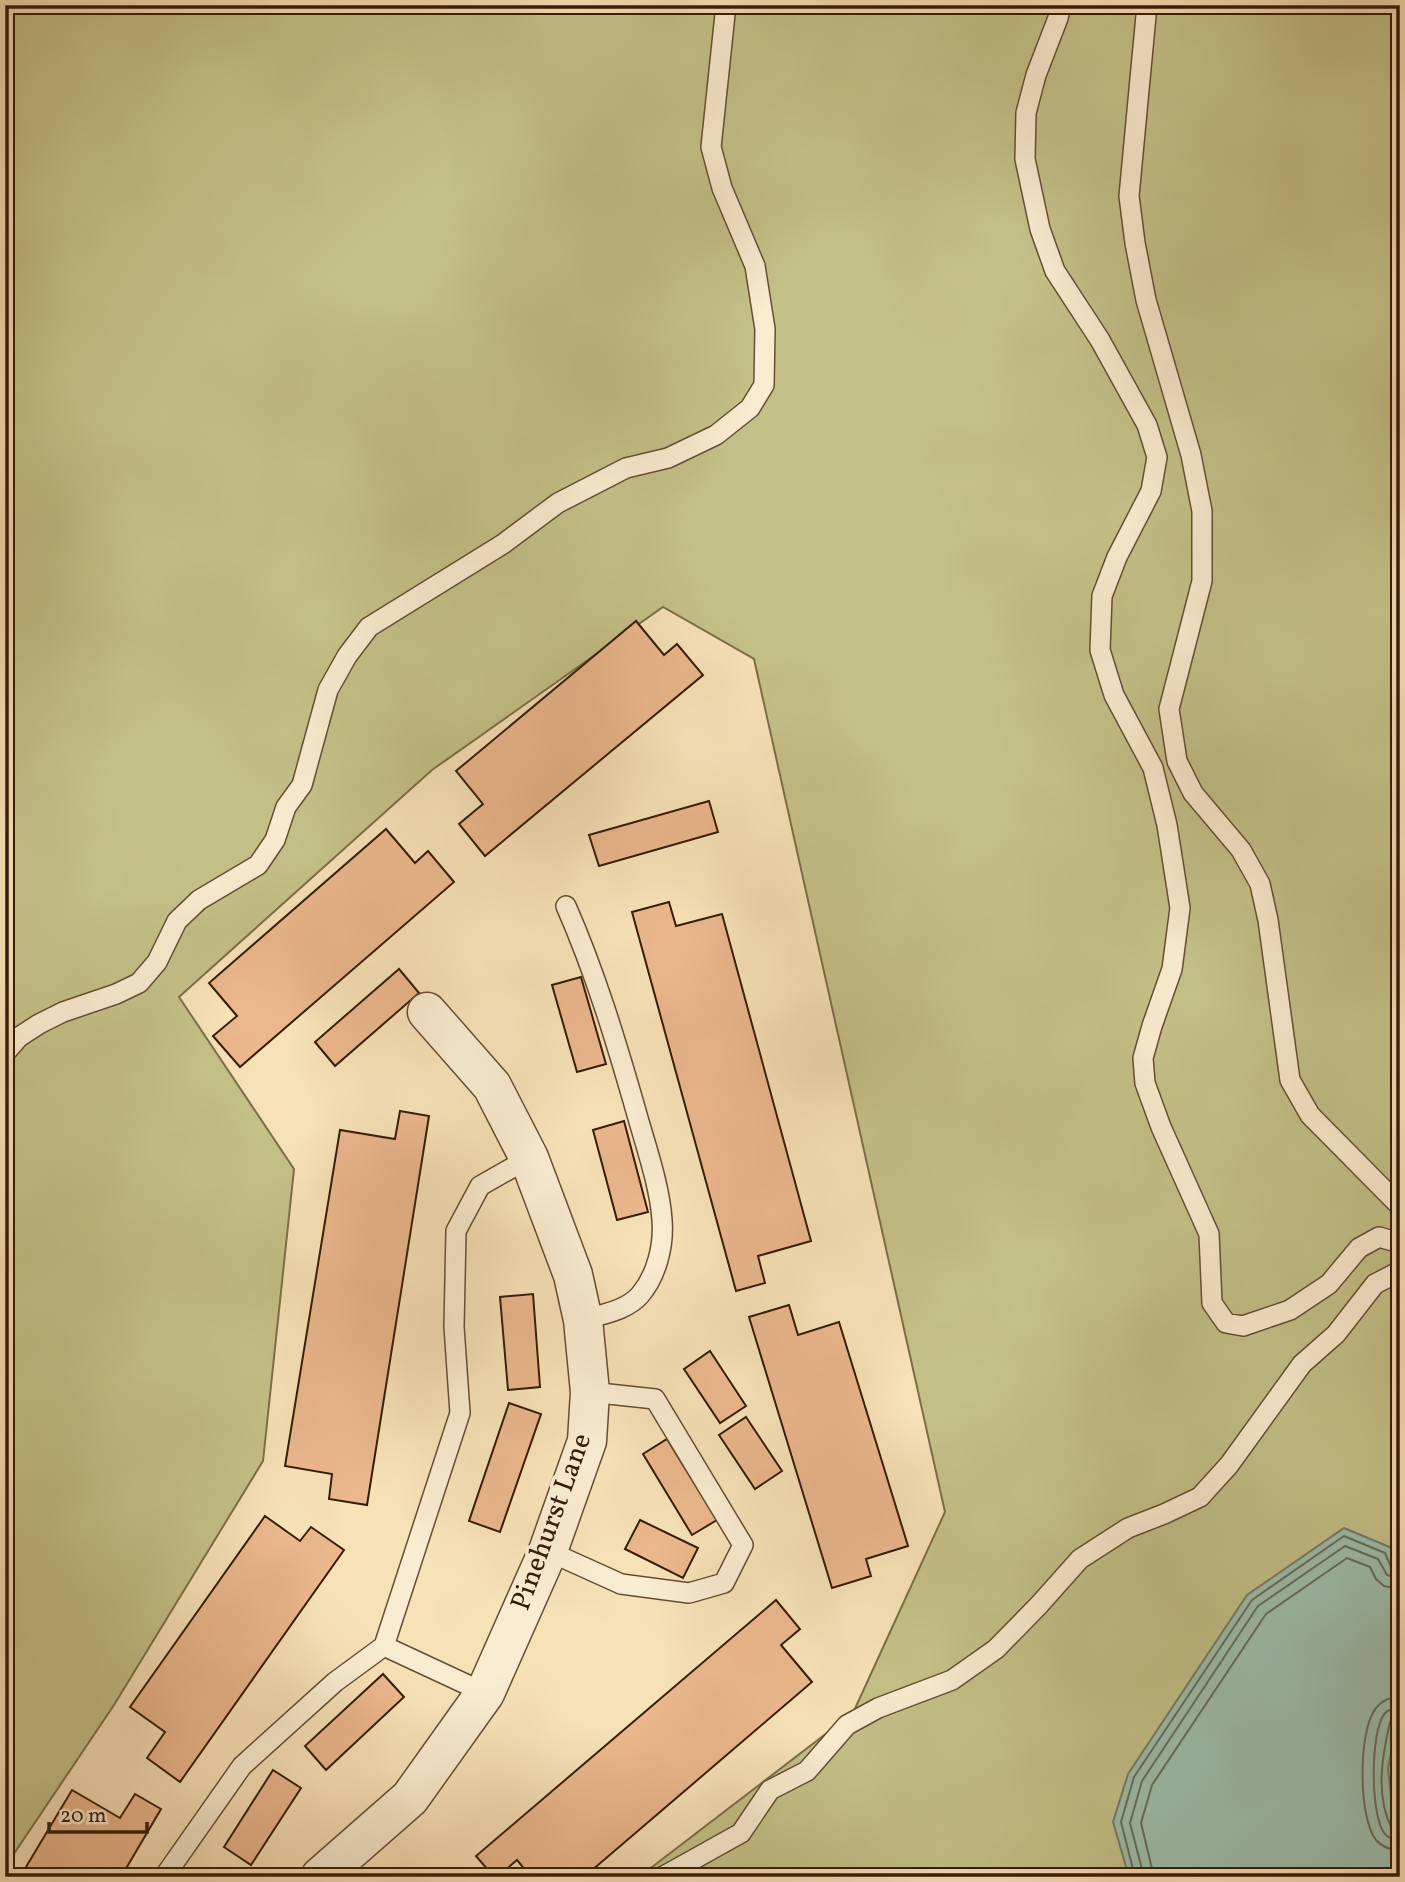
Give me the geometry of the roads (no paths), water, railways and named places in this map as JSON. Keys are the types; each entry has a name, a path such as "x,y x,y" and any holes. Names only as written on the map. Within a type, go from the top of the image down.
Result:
{"street":[{"name":"Pinehurst Lane","path":"320,1877 410,1798 485,1693 548,1551 587,1441 590,1392 583,1320 573,1275 529,1157 492,1086 427,1012"}],"lane":[{"path":"5,1053 19,1037 39,1024 63,1012 116,995 139,983 157,962 177,921 199,900 258,865 275,840 286,807 302,785 327,690 346,656 369,626 503,544 558,503 626,468 668,458 716,435 750,408 764,385 765,329 755,266 722,188 711,146 726,5"},
{"path":"1061,5 1036,75 1026,113 1025,159 1040,229 1055,271 1100,340 1147,425 1157,457 1151,491 1116,557 1102,596 1100,650 1114,695 1153,768 1167,825 1180,908 1172,969 1143,1058 1145,1083 1161,1127 1209,1234 1212,1303 1226,1323 1243,1326 1290,1310 1329,1284 1359,1248 1379,1237 1400,1243"},
{"path":"1147,5 1129,196 1146,300 1191,455 1202,511 1202,581 1169,709 1177,761 1193,793 1241,850 1260,884 1268,920 1290,1080 1310,1115 1400,1206"},
{"path":"566,905 590,962 622,1063 649,1155 662,1218 658,1261 639,1295 623,1308 583,1320"},
{"path":"164,1877 242,1766 335,1682 384,1646 460,1413 454,1327 456,1230 480,1186 529,1157"},
{"path":"662,1877 741,1833 770,1790 807,1771 847,1725 878,1708 952,1680 996,1649 1080,1559 1128,1528 1200,1497 1229,1465 1302,1364 1336,1334 1375,1284 1400,1271"},
{"path":"548,1551 621,1584 689,1593 724,1583 743,1545 655,1399 590,1392"},
{"path":"384,1646 485,1693"}],"water":[{"path":"1344,1528 1392,1548 1400,1572 1400,1708 1388,1768 1393,1814 1400,1833 1400,1877 1129,1877 1113,1822 1128,1774 1247,1595"}]}
